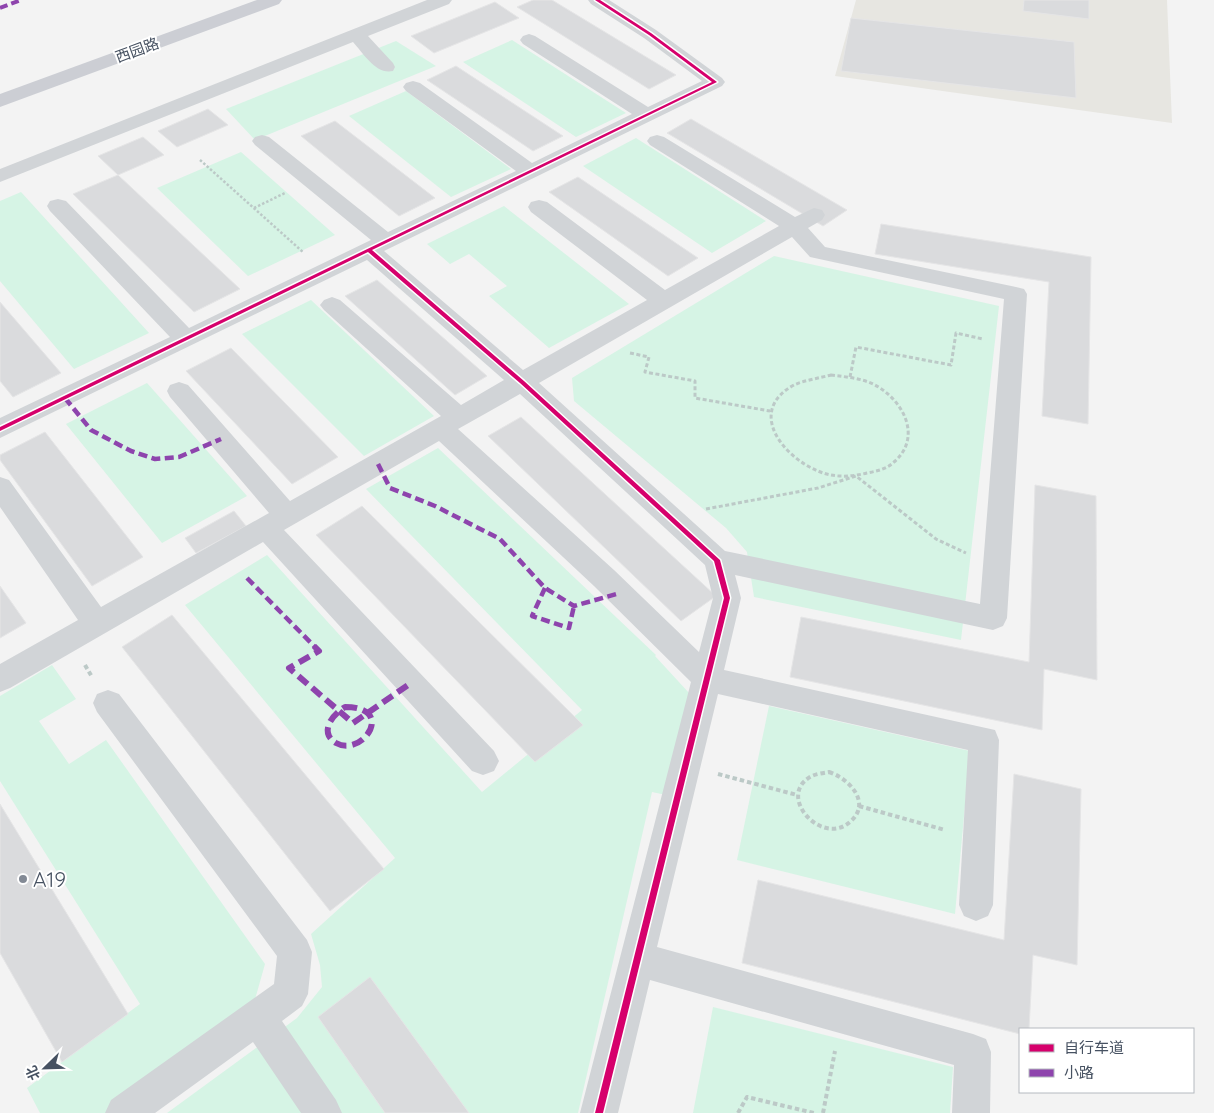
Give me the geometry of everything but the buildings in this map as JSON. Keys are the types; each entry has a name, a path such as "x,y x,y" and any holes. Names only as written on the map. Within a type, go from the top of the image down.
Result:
{"main road":[{"name":"西园路","path":"0,101 274,0"}],"street":[{"path":"0,176 443,0"},
{"path":"0,429 715,82 650,34 596,0"},
{"path":"356,34 386,67"},
{"path":"529,40 647,115"},
{"path":"413,86 531,172"},
{"path":"262,141 311,180 522,382 717,560 993,618 1016,294 818,252 804,221 657,141"},
{"path":"58,206 186,339"},
{"path":"539,207 664,301"},
{"path":"0,679 804,221"},
{"path":"332,304 604,578 708,679 984,740 976,905"},
{"path":"179,391 277,521 483,761"},
{"path":"0,487 97,624"},
{"path":"599,1113 728,598 717,560"},
{"path":"108,703 295,952 290,994 124,1113"},
{"path":"637,959 973,1052 971,1113"},
{"path":"258,1018 322,1113"}],"path":[{"path":"200,160 324,272"},
{"path":"254,208 311,180"},
{"path":"850,377 856,347 950,365 956,333 1012,345"},
{"path":"587,345 649,357 645,372 695,381 695,398 770,411"},
{"path":"667,515 818,488 856,476 878,471 896,461 907,446 910,430 905,413 893,398 875,385 850,377 831,375 809,378 791,385 778,397 770,411 770,427 777,443 791,458 817,471 832,475 856,476 936,539 996,568"},
{"path":"70,639 108,703"},
{"path":"686,766 797,795"},
{"path":"829,772 839,775 848,781 859,798 859,806 855,817 849,823 840,828 829,828 818,826 809,821 798,805 797,795 803,781 811,775 829,772"},
{"path":"859,806 979,839"},
{"path":"824,1113 841,1016"},
{"path":"738,1113 747,1097 814,1113"}],"shaded area":[{"path":"856,0 1167,0 1172,123 835,76"}],"green space":[{"path":"512,40 626,113 576,137 463,62"},
{"path":"396,41 436,66 255,140 226,109"},
{"path":"406,91 511,169 451,197 349,116"},
{"path":"636,138 766,221 712,253 583,166"},
{"path":"241,152 335,235 248,276 157,188"},
{"path":"21,192 149,333 74,369 0,281 0,201"},
{"path":"504,206 629,304 549,348 489,296 507,286 469,254 450,264 427,244"},
{"path":"774,256 999,306 961,640 754,597 747,552 726,528 574,401 572,378"},
{"path":"311,300 434,416 364,456 242,334"},
{"path":"147,383 247,496 162,543 66,424"},
{"path":"438,448 656,655 690,694 666,795 652,792 578,1113 469,1113 319,1017 385,1113 167,1113 297,1018 322,987 320,965 311,934 395,858 185,605 267,555 482,792 582,710 366,489"},
{"path":"52,665 76,699 39,721 69,764 106,740 265,964 254,1003 112,1113 40,1113 27,1088 140,1004 0,781 0,696"},
{"path":"769,706 970,751 955,914 737,860"},
{"path":"713,1007 953,1067 950,1113 693,1113"}],"marked path":[{"path":"0,8 21,0"},
{"path":"65,398 91,430 131,451 155,459 179,457 221,439"},
{"path":"378,464 390,488 435,506 500,539 545,588 574,606 620,593"},
{"path":"247,578 319,651 289,668 353,723 411,683"},
{"path":"545,588 532,616 569,628 574,606"},
{"path":"345,707 358,707 367,711 372,718 372,727 369,735 351,745 337,744 332,739 328,729 328,724 334,714 345,707"}],"cycle path":[{"path":"0,429 715,82 650,34 597,0"},
{"path":"369,250 522,382 717,560 727,598 599,1113"}],"place":[{"name":"A19","path":"23,879"}]}
